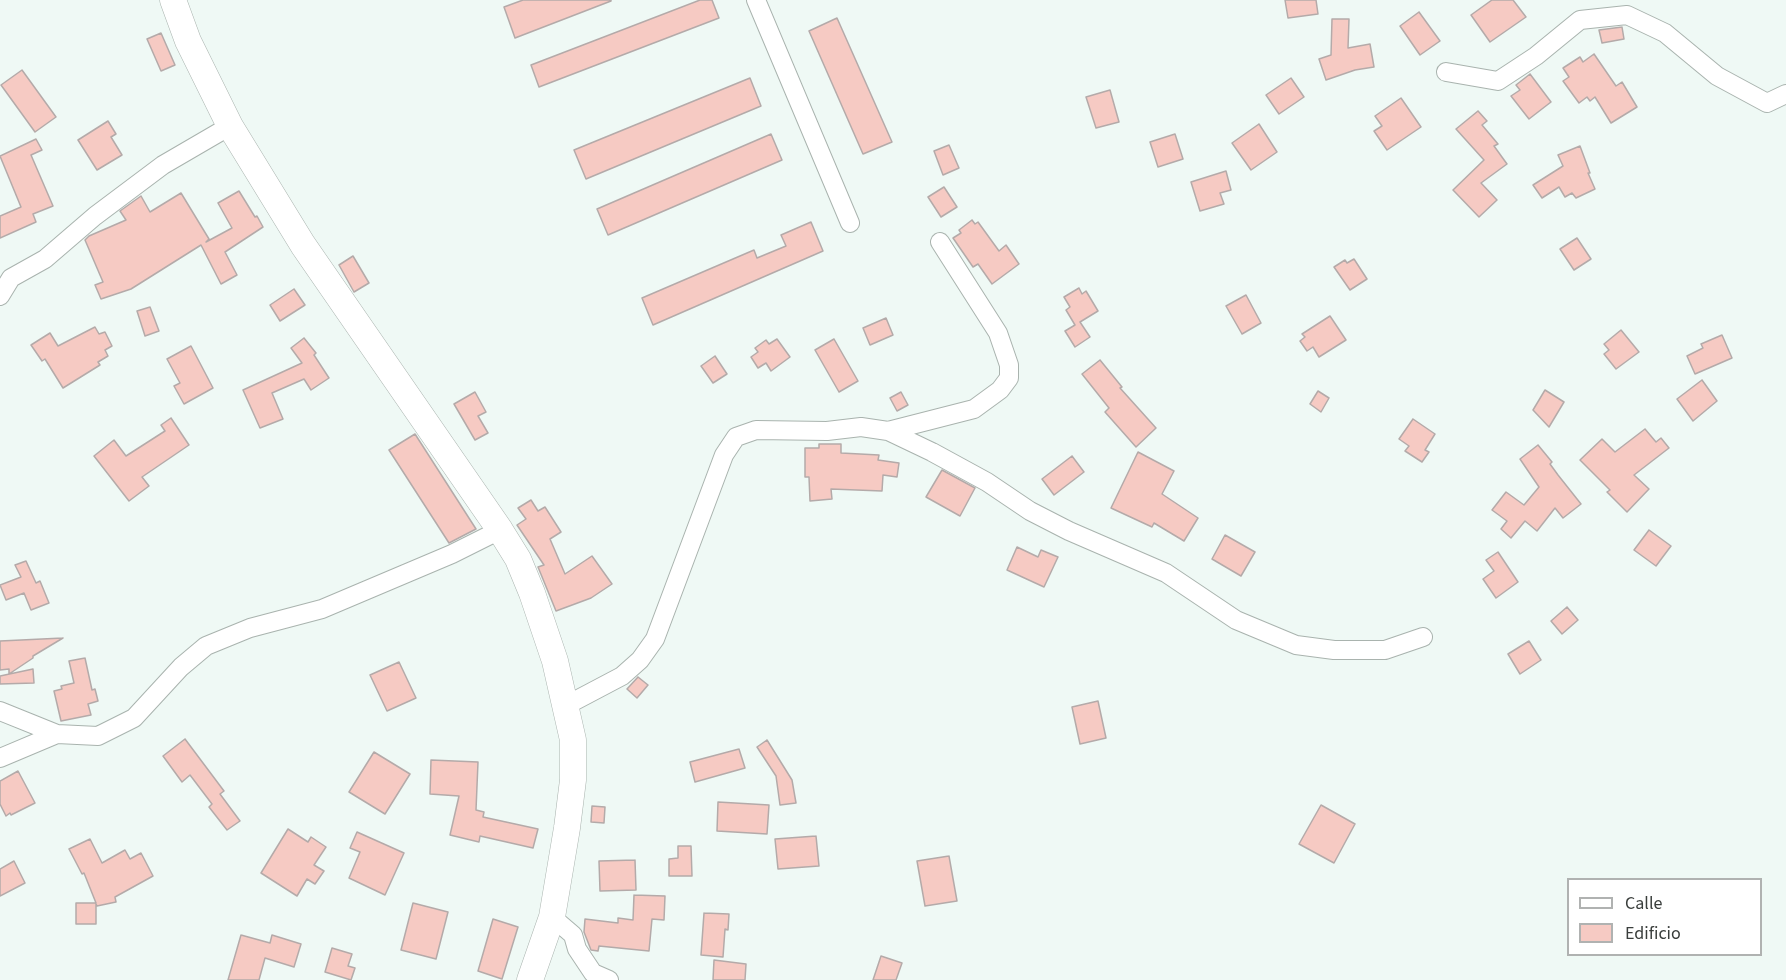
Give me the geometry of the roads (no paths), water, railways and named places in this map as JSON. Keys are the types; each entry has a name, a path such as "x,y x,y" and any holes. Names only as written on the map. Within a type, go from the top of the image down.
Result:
{"street":[{"path":"172,0 188,41 230,126 303,245 500,530 518,559 531,593 555,661 567,705 573,740 573,780 552,917 530,980"},
{"path":"756,0 850,223"},
{"path":"1446,72 1498,81 1536,56 1580,20 1627,15 1665,33 1717,76 1767,104 1786,94"},
{"path":"0,296 11,278 45,259 95,216 163,165 230,126"},
{"path":"888,431 974,409 1000,390 1009,378 1009,365 998,333 940,242"},
{"path":"567,705 622,676 640,660 655,639 724,455 736,437 756,430 827,431 861,427 888,431 978,477 1030,511 1069,531 1166,573 1236,620 1296,645 1334,650 1385,651 1423,637"},
{"path":"0,711 57,734 98,736 134,718 181,667 206,646 250,628 322,609 452,554 500,530"},
{"path":"0,758 57,734"},
{"path":"552,917 573,935 577,949 593,974 609,980"}]}
